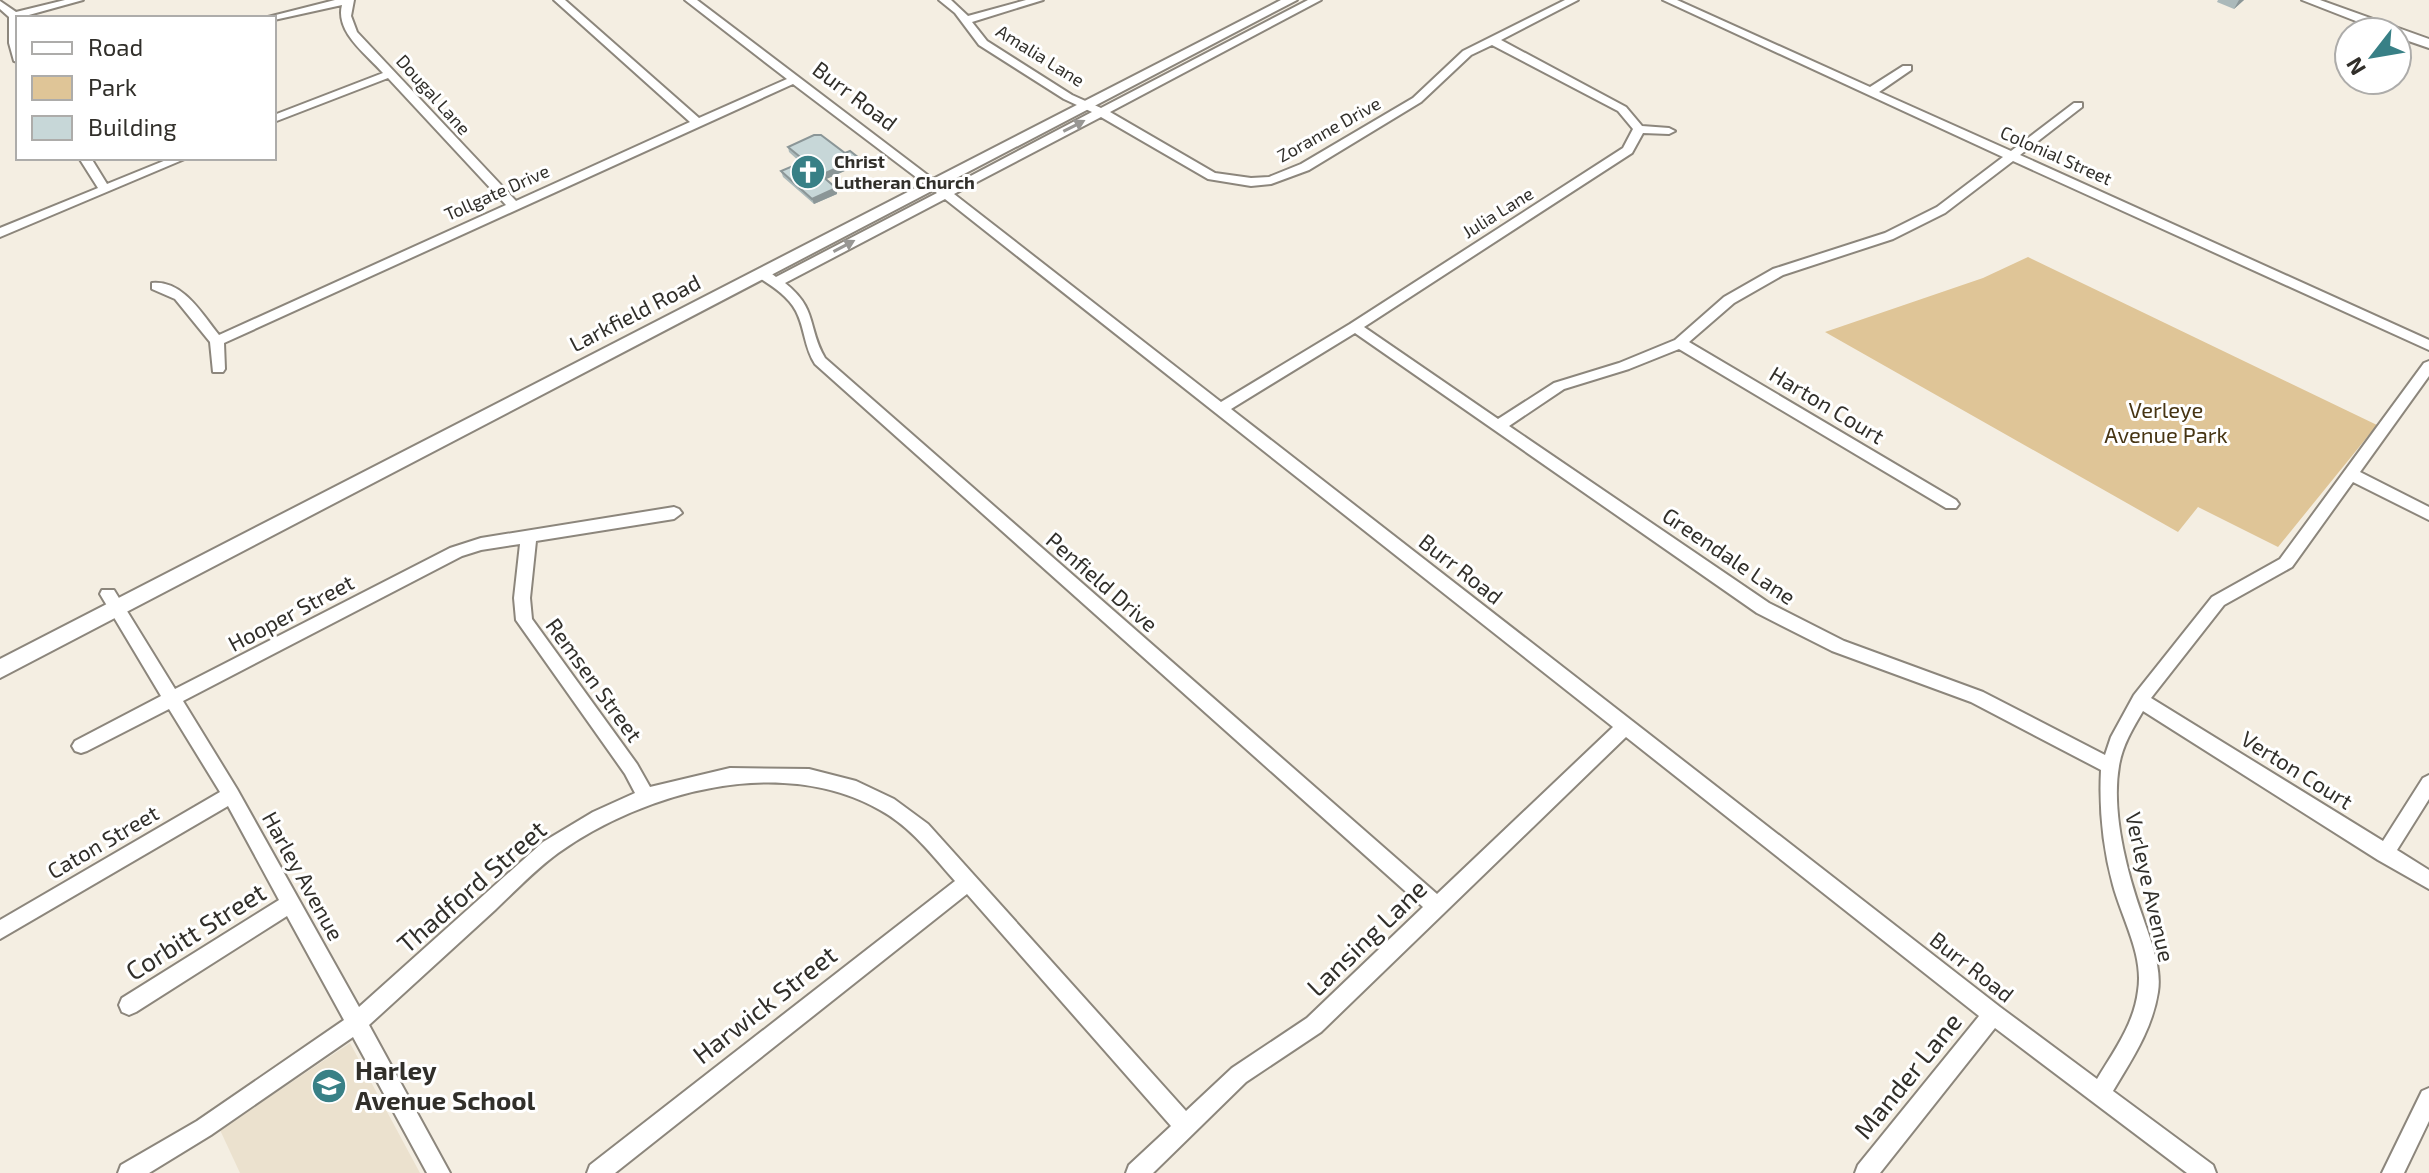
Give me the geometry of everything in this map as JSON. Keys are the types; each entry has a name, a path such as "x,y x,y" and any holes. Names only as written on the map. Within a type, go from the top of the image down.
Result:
{"main road":[{"name":"Larkfield Road","path":"0,669 112,601 769,278 939,189 1087,105 1291,0"},
{"path":"2308,0 2352,16"}],"street":[{"path":"14,16 78,0"},
{"path":"276,16 349,0"},
{"name":"Dougal Lane","path":"349,0 344,8 344,19 352,33 513,205"},
{"path":"559,0 698,123"},
{"name":"Burr Road","path":"690,0 939,189 1993,1014 2205,1173"},
{"name":"Amalia Lane","path":"944,0 966,20 983,43 1087,105"},
{"path":"966,20 1038,0"},
{"name":"Larkfield Road","path":"939,189 1101,112 1316,0"},
{"name":"Zoranne Drive","path":"1087,105 1212,176 1230,181 1271,180 1305,167 1398,113 1417,100 1467,53 1572,0"},
{"name":"Colonial Street","path":"1668,0 2429,345"},
{"path":"0,5 14,16"},
{"path":"14,16 16,51"},
{"path":"1492,40 1622,109 1639,129 1669,131"},
{"path":"1871,92 1907,68"},
{"path":"276,118 389,74"},
{"name":"Tollgate Drive","path":"217,341 793,80"},
{"path":"1499,425 1559,386 1624,366 1680,343 1729,300 1753,284 1778,272 1917,224 1941,210 2078,105"},
{"name":"Julia Lane","path":"1219,410 1613,162 1628,150 1639,129"},
{"path":"86,160 105,190"},
{"path":"0,233 176,160"},
{"name":"Penfield Drive","path":"769,278 796,300 805,315 810,347 820,361 1437,907"},
{"path":"157,286 180,296 217,341 218,369"},
{"name":"Greendale Lane","path":"1355,327 1763,608 1838,646 1977,697 2110,766"},
{"name":"Harton Court","path":"1680,343 1951,504"},
{"name":"Verleye Avenue","path":"2100,1094 2140,1026 2149,989 2145,952 2115,850 2108,804 2110,766 2117,742 2140,700 2218,601 2286,563 2429,366"},
{"path":"2351,474 2429,514"},
{"name":"Hooper Street","path":"81,746 432,562 481,544 674,513"},
{"name":"Remsen Street","path":"529,537 522,598 524,620 631,769 646,796"},
{"name":"Harley Avenue","path":"112,601 231,795 439,1173"},
{"name":"Verton Court","path":"2140,700 2429,880"},
{"name":"Lansing Lane","path":"1137,1173 1239,1075 1314,1025 1624,727"},
{"name":"Thadford Street","path":"129,1173 204,1128 355,1024 550,848 599,818 646,796 695,782 762,775 809,777 850,787 888,805 922,830 1185,1126"},
{"path":"2385,854 2429,783"},
{"name":"Caton Street","path":"0,930 231,795"},
{"name":"Harwick Street","path":"598,1173 968,882"},
{"name":"Corbitt Street","path":"129,1005 291,903"},
{"name":"Mander Lane","path":"1866,1173 1993,1014"},
{"path":"2393,1173 2429,1098"}],"shaded area":[{"name":"Harley Avenue School","path":"350,1043 420,1173 240,1173 220,1130"}],"green space":[{"name":"Verleye Avenue Park","path":"2028,257 2377,425 2278,547 2198,507 2178,532 1825,332 1983,278"}],"building":[{"name":"Christ Lutheran Church","path":"821,135 845,153 850,151 859,158 821,175 836,188 812,199 781,171 805,161 788,147"}],"place":[{"name":"Christ Lutheran Church","path":"808,172"},
{"name":"Harley Avenue School","path":"329,1086"}]}
